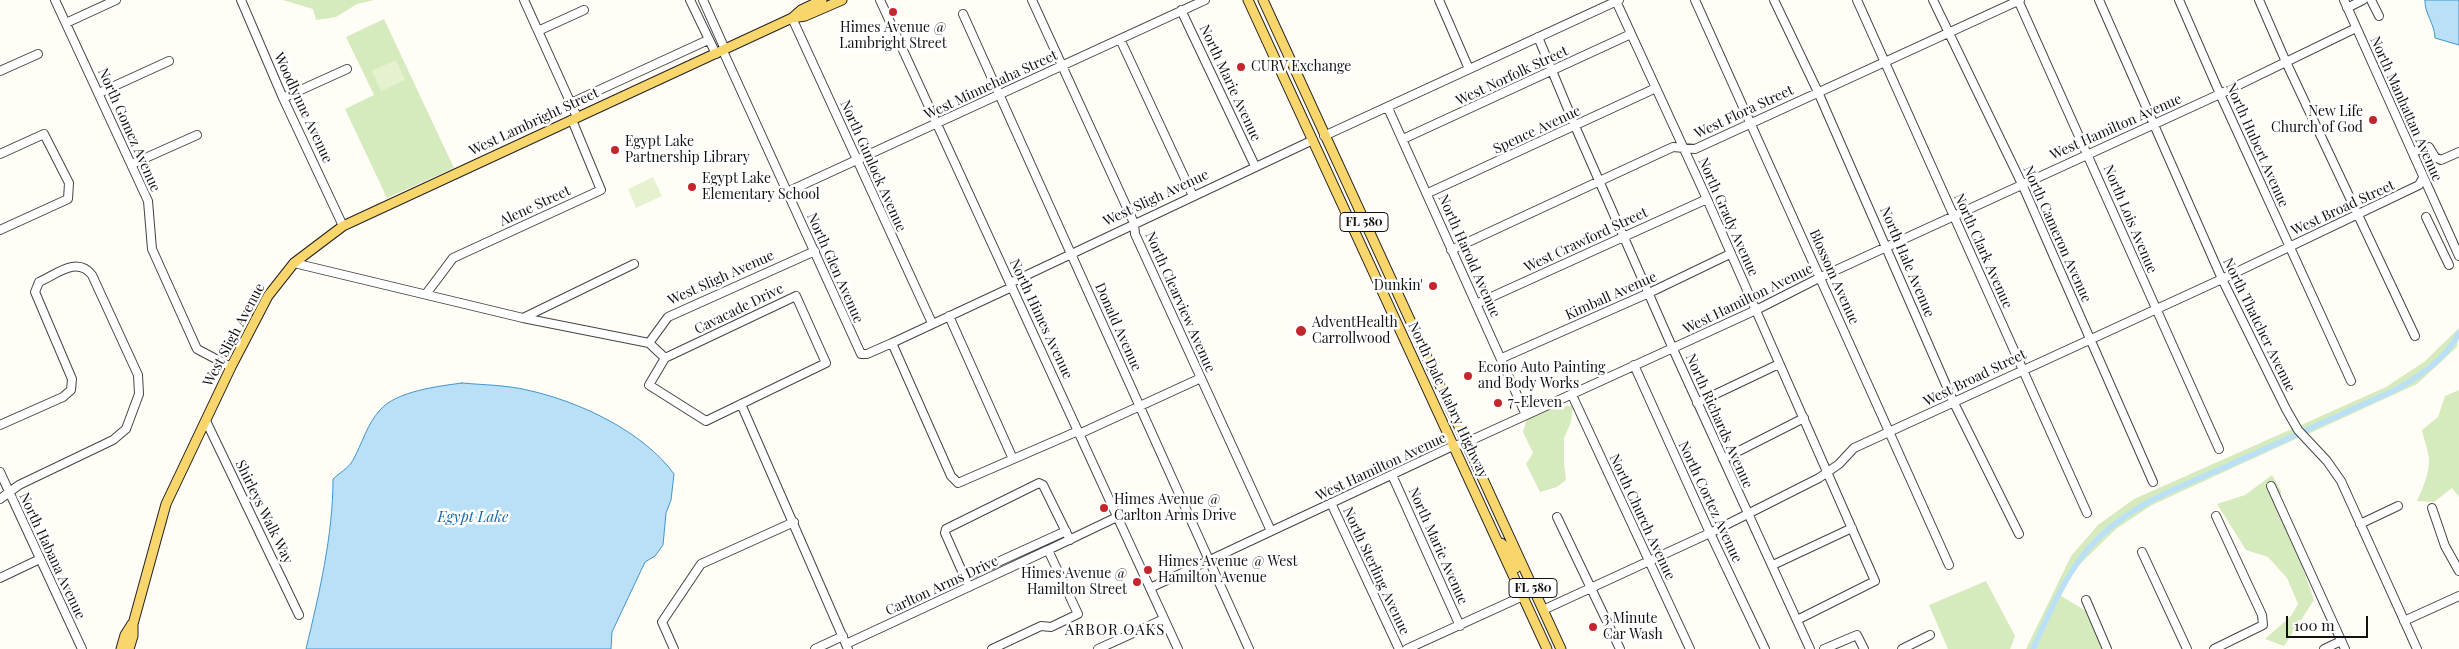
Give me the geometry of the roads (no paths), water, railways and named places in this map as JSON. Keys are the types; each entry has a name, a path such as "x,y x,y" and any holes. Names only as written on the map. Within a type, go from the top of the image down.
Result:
{"main road":[{"name":"West Lambright Street","path":"792,18 801,10 822,0"},
{"name":"West Lambright Street","path":"294,263 343,226 792,18 805,16 842,0"},
{"name":"North Dale Mabry Highway","path":"1248,0 1547,649"},
{"name":"North Dale Mabry Highway","path":"1263,0 1561,649"},
{"path":"1268,42 1278,50 1312,123 1318,132 1324,136"},
{"path":"1313,140 1326,152 1352,208 1365,225"},
{"path":"1351,222 1362,231 1394,304 1406,315"},
{"name":"West Sligh Avenue","path":"121,649 125,635 132,624 166,504 231,366 268,296 294,263"},
{"path":"1403,337 1413,343 1425,368 1432,371"},
{"path":"1496,538 1508,549 1530,599 1543,610"},
{"name":"West Sligh Avenue","path":"129,649 134,636 132,624"}],"street":[{"name":"North Gomez Avenue","path":"55,0 148,201 152,249 197,349 231,366"},
{"path":"66,23 116,0"},
{"name":"Woodlynne Avenue","path":"241,0 343,226"},
{"path":"524,0 571,103 575,118"},
{"path":"690,0 708,40 719,52 724,47 703,0"},
{"name":"North Himes Avenue","path":"880,0 1178,649"},
{"name":"North Clearview Avenue","path":"1032,0 1134,223 1134,234 1271,531"},
{"name":"West Minnehaha Street","path":"787,192 1205,0"},
{"path":"1438,0 1469,69"},
{"name":"Blossom Avenue","path":"1695,0 1949,565"},
{"name":"North Hale Avenue","path":"1774,0 1818,92 1887,246 1954,403 2019,534"},
{"name":"North Clark Avenue","path":"1856,0 2087,513"},
{"name":"North Cameron Avenue","path":"1933,0 2022,184 2153,482"},
{"name":"West Flora Street","path":"1451,250 1674,147 1695,149 2019,0"},
{"name":"North Lois Avenue","path":"2019,0 2219,449"},
{"name":"North Thatcher Avenue","path":"2099,0 2152,124 2222,279 2298,430 2328,461 2341,482 2417,649"},
{"name":"North Hubert Avenue","path":"2179,0 2351,381"},
{"path":"2259,0 2286,62 2415,336"},
{"path":"2345,2 2364,0"},
{"path":"2371,0 2379,16"},
{"path":"1324,136 1617,1"},
{"name":"North Grady Avenue","path":"1617,1 1707,199 1875,581 1797,620"},
{"name":"North Manhattan Avenue","path":"2345,2 2459,256"},
{"path":"538,31 584,10"},
{"name":"North Marie Avenue","path":"1182,10 1255,166"},
{"name":"Donald Avenue","path":"963,14 1211,560 1249,649"},
{"name":"North Gunlock Avenue","path":"792,18 932,323"},
{"name":"West Hamilton Avenue","path":"1150,588 1453,446 1465,443 1673,349 1821,277 2220,94 2356,28"},
{"name":"West Norfolk Street","path":"1403,139 1631,34"},
{"name":"North Richards Avenue","path":"1538,37 1673,349 1810,649"},
{"path":"571,103 708,40"},
{"path":"1120,40 1193,196"},
{"name":"North Glen Avenue","path":"719,52 787,192 860,352 867,354"},
{"path":"0,71 38,54"},
{"path":"99,94 169,61"},
{"path":"284,98 347,69"},
{"name":"Spence Avenue","path":"1428,194 1656,88"},
{"name":"North Harold Avenue","path":"1388,108 1526,415"},
{"name":"Alene Street","path":"426,294 453,258 601,190 575,118"},
{"path":"0,154 44,134 69,183 68,199 0,230"},
{"path":"132,164 197,135"},
{"name":"West Sligh Avenue","path":"867,354 949,316 1134,223 1313,140"},
{"path":"2413,152 2429,148 2435,157 2441,160 2459,152"},
{"name":"West Broad Street","path":"1543,610 1710,533 1828,474 1854,448 1954,403 2089,338 2222,279 2419,185 2423,178"},
{"name":"West Crawford Street","path":"1476,304 1707,199"},
{"path":"2426,217 2448,265"},
{"path":"2437,241 2450,235"},
{"name":"West Sligh Avenue","path":"649,343 668,318 814,251"},
{"name":"Kimball Avenue","path":"1502,358 1649,294 1730,254"},
{"path":"294,263 523,318 649,343 665,358"},
{"path":"0,426 63,397 71,390 72,379 35,292 39,282 77,264 86,267 92,274 138,375 140,394 126,429 113,440 19,485 0,499"},
{"path":"523,318 634,264"},
{"name":"Cavacade Drive","path":"796,296 826,363 741,404 706,422 649,385 665,358 796,296"},
{"path":"949,316 1013,458"},
{"path":"892,343 952,476 958,483 1013,458 1140,406 1201,378"},
{"path":"1697,402 1779,364"},
{"name":"North Cortez Avenue","path":"1634,365 1710,533 1766,649"},
{"name":"North Church Avenue","path":"1572,395 1690,649"},
{"path":"741,404 846,643"},
{"path":"1723,459 1804,418"},
{"name":"Shirleys Walk Way","path":"206,420 299,615"},
{"name":"North Habana Avenue","path":"0,472 82,649"},
{"name":"North Marie Avenue","path":"1392,475 1460,626"},
{"path":"969,587 945,532 946,529 1040,484 1043,485 1070,540"},
{"path":"2271,486 2343,645 2324,649"},
{"name":"North Sterling Avenue","path":"1331,504 1399,649"},
{"path":"2360,524 2398,506"},
{"path":"2432,508 2446,546 2459,571"},
{"path":"2214,649 2263,625 2262,615 2216,516"},
{"name":"Carlton Arms Drive","path":"815,649 846,643 1118,517"},
{"path":"1557,517 1620,649"},
{"path":"674,649 662,622 701,564 794,522"},
{"path":"1773,565 1852,528"},
{"path":"965,577 1066,532"},
{"path":"992,649 1041,626 1051,627 1078,614 1048,550"},
{"path":"2142,552 2187,649"},
{"path":"0,578 40,559"},
{"path":"1407,649 1523,596"},
{"path":"2404,621 2459,596"},
{"path":"2086,600 2107,649"},
{"path":"1098,649 1164,619"},
{"path":"1824,649 1857,635 1864,649"},
{"path":"1902,649 1930,636"}],"water":[{"path":"2425,0 2459,0 2459,45 2435,38"},
{"name":"Egypt Lake","path":"462,383 527,390 588,410 627,431 645,444 661,458 674,474 671,500 666,513 663,545 655,556 645,562 612,632 611,649 306,649 328,543 333,479 351,463 375,416 387,404 407,394"}],"waterway":[{"path":"2033,649 2057,597 2079,560 2103,533 2120,520 2138,508 2175,489 2397,389 2432,366 2447,351 2459,333"}],"place":[{"name":"Himes Avenue @ Lambright Street","path":"893,12"},
{"name":"CURV Exchange","path":"1241,67"},
{"name":"New Life Church of God","path":"2373,120"},
{"name":"Egypt Lake Partnership Library","path":"615,150"},
{"name":"Egypt Lake Elementary School","path":"692,187"},
{"name":"Dunkin'","path":"1433,286"},
{"name":"AdventHealth Carrollwood","path":"1301,331"},
{"name":"Econo Auto Painting and Body Works","path":"1468,376"},
{"name":"7-Eleven","path":"1498,403"},
{"name":"Himes Avenue @ Carlton Arms Drive","path":"1104,508"},
{"name":"Himes Avenue @ West Hamilton Avenue","path":"1148,570"},
{"name":"Himes Avenue @ Hamilton Street","path":"1137,582"},
{"name":"3 Minute Car Wash","path":"1593,627"}],"district":[{"name":"ARBOR OAKS","path":"1115,630"}]}
